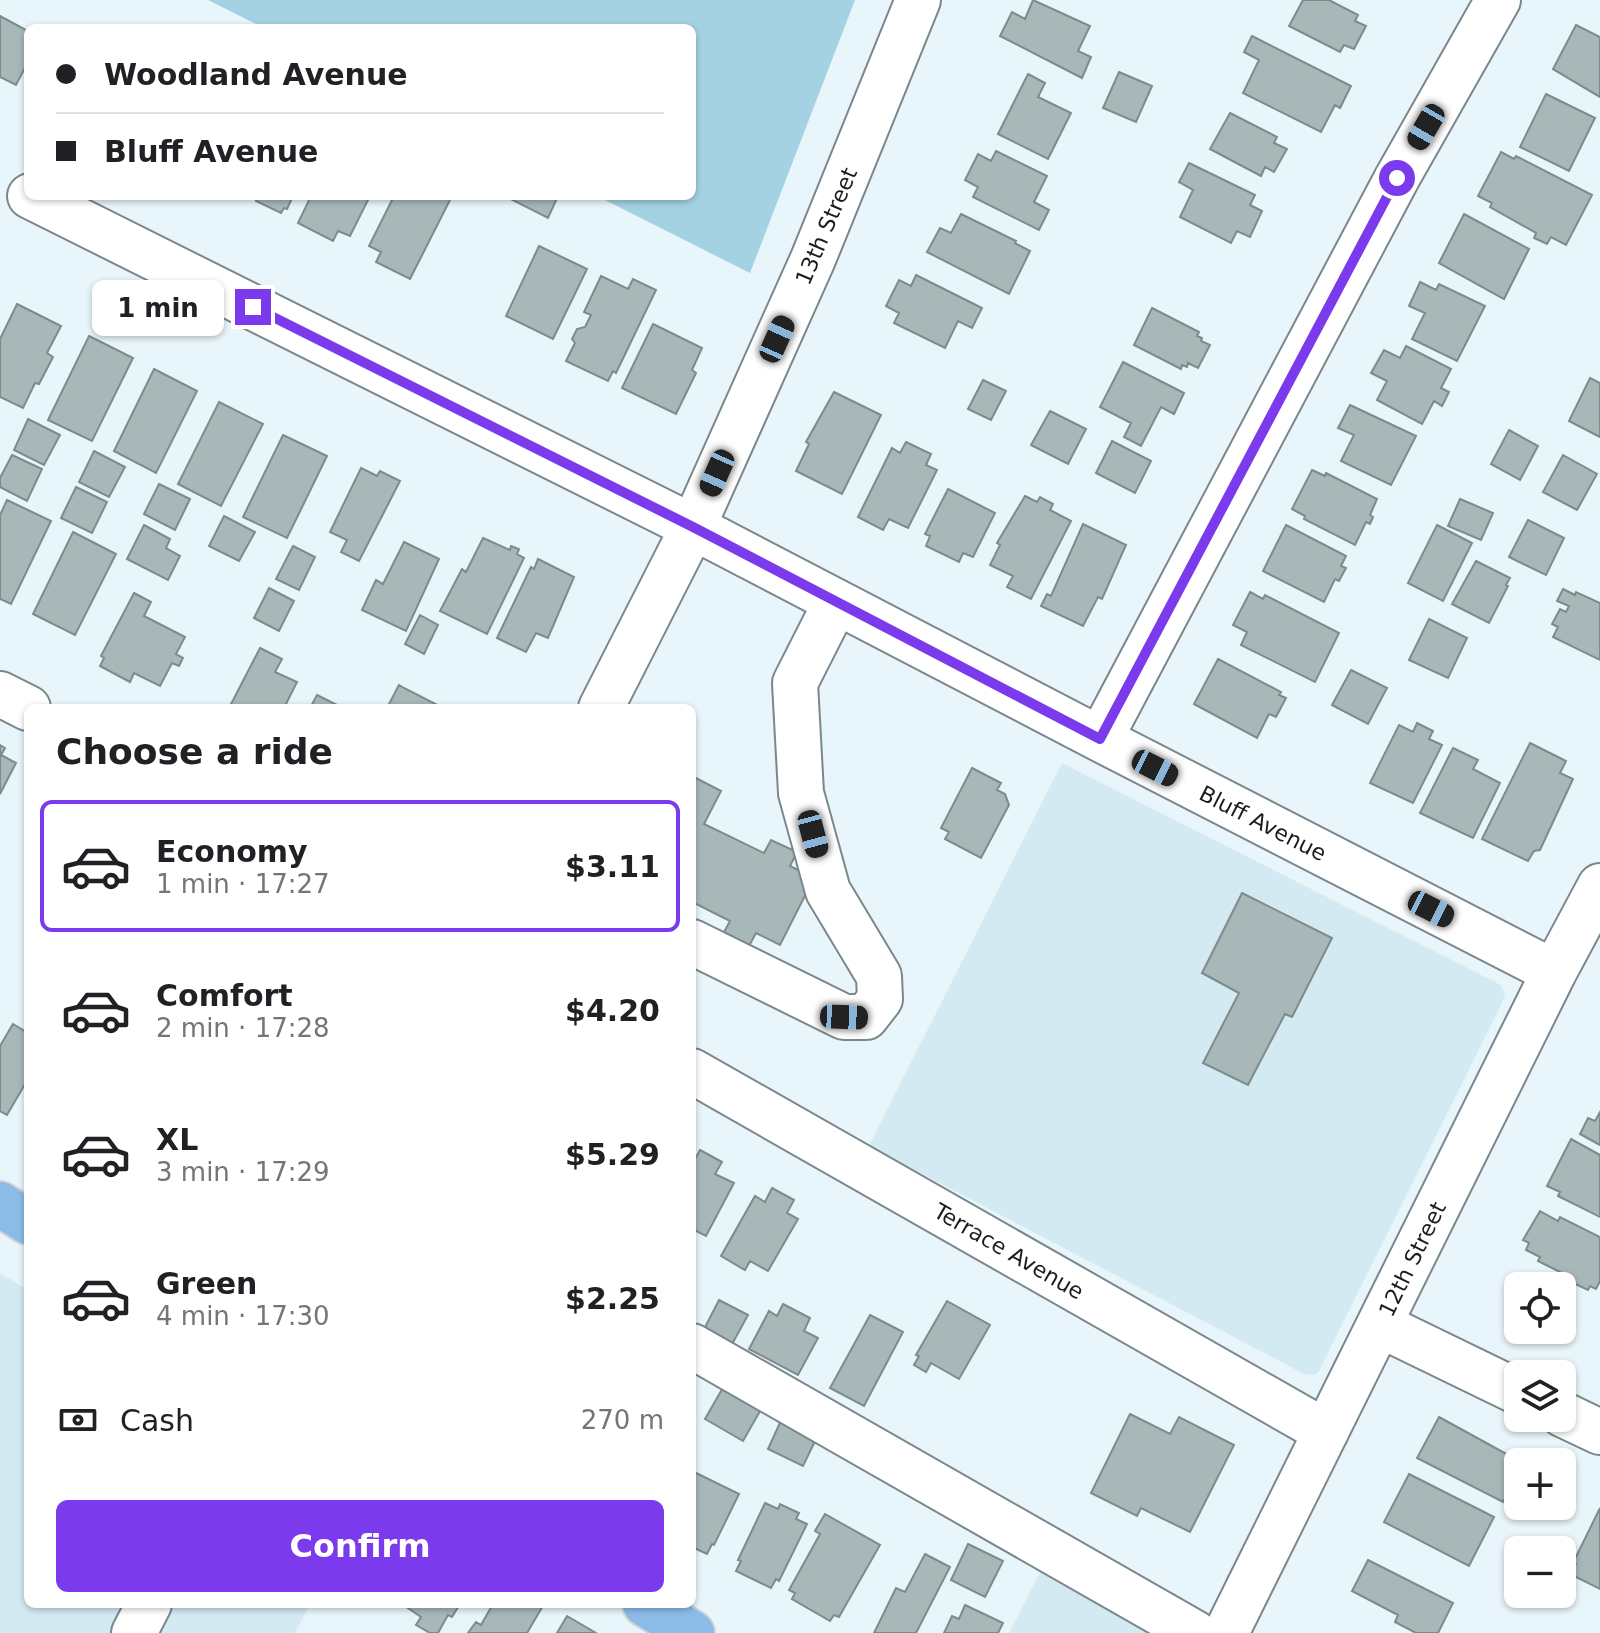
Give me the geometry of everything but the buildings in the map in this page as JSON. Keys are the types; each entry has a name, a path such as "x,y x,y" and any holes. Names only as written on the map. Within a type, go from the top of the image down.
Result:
{"main road":[{"path":"0,1204 24,1219"},
{"path":"651,1608 692,1633"}],"street":[{"name":"13th Street","path":"603,704 693,527 813,259 918,0"},
{"path":"1100,739 1397,178 1498,0"},
{"name":"Bluff Avenue","path":"0,181 24,193"},
{"name":"Bluff Avenue","path":"39,200 693,527 1554,972"},
{"path":"696,944 844,1017 866,1017 880,999 879,976 828,891 801,793 795,683 836,602"},
{"path":"0,694 24,706"},
{"name":"12th Street","path":"1226,1633 1554,972 1600,886"},
{"name":"Terrace Avenue","path":"696,1073 1326,1432"},
{"path":"1380,1325 1504,1385"},
{"path":"696,1348 1195,1633"},
{"path":"1576,1421 1600,1432"},
{"path":"134,1633 147,1608"}],"shaded area":[{"path":"208,0 855,0 750,273 605,200 696,200 696,24 256,24"},
{"path":"1062,763 1501,985 1505,994 1319,1371 1314,1375 1304,1374 869,1146"},
{"path":"0,1273 24,1288 24,1608 308,1608 295,1633 0,1633"},
{"path":"1043,1567 1161,1633 1009,1633"}],"route":[{"path":"253,307 693,527 1100,739 1397,178"}]}
